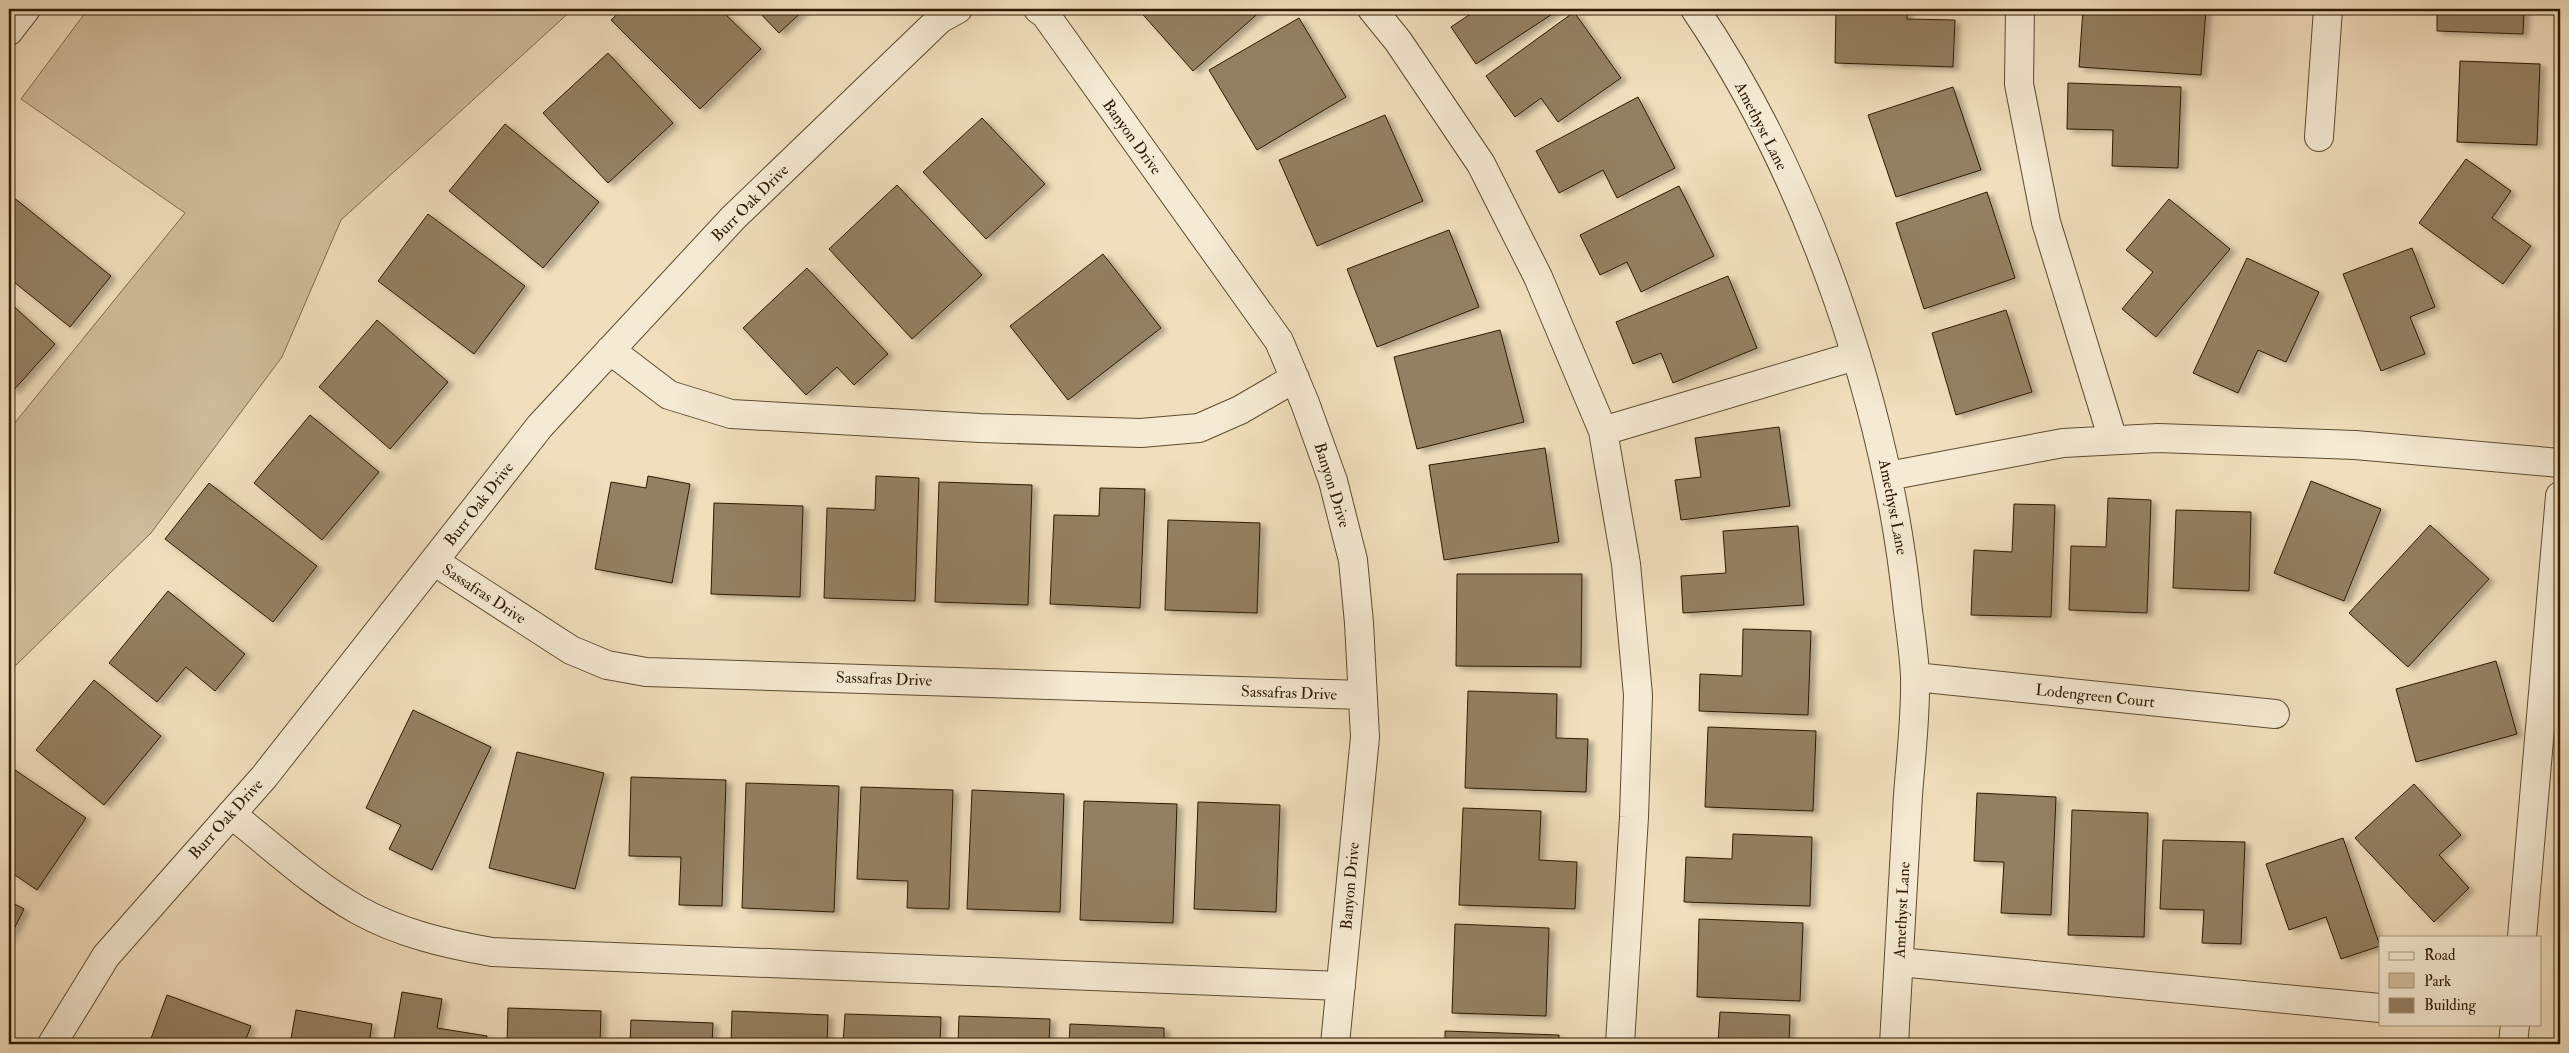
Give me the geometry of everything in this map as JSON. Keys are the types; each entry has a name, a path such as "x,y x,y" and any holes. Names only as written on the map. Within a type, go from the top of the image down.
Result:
{"street":[{"path":"9,31 26,9"},
{"name":"Burr Oak Drive","path":"52,1044 106,956 264,777 435,562 468,515 540,426 733,218 940,19 958,9"},
{"name":"Banyon Drive","path":"1038,9 1045,14 1279,341 1295,378 1333,481 1353,560 1359,623 1365,737 1335,1044"},
{"path":"1372,9 1398,41 1481,164 1538,277 1603,431 1626,564 1638,695 1620,1044"},
{"name":"Amethyst Lane","path":"1696,9 1714,37 1776,149 1817,245 1870,402 1888,476 1903,558 1915,677 1894,1044"},
{"path":"2020,9 2019,84 2046,222 2114,440"},
{"path":"2319,137 2328,9"},
{"path":"610,350 669,395 731,414 980,428 1141,433 1198,428 1240,410 1295,378"},
{"path":"1603,431 1855,356"},
{"path":"1888,476 2063,443 2158,438 2355,445 2560,463"},
{"path":"2522,936 2549,753 2560,496"},
{"name":"Sassafras Drive","path":"435,562 571,650 607,665 646,672 1362,695"},
{"name":"Lodengreen Court","path":"1915,677 2275,714"},
{"path":"230,814 315,880 358,910 446,944 492,952 1341,986"},
{"path":"1899,962 2379,1008"},
{"path":"2513,1044 2514,1026"}],"green space":[{"path":"88,9 573,9 341,220 282,357 151,533 9,672 9,430 185,213 21,99"}],"building":[{"path":"623,9 720,9 761,49 700,109 611,20"},
{"path":"756,9 805,9 779,33"},
{"path":"1138,9 1263,9 1193,71"},
{"path":"1478,9 1560,9 1476,64 1451,27"},
{"path":"1836,9 1907,9 1907,19 1955,20 1953,67 1835,63"},
{"path":"2083,9 2206,9 2201,75 2079,67"},
{"path":"2437,9 2524,9 2523,34 2437,31"},
{"path":"1574,12 1621,78 1558,122 1541,98 1515,117 1486,76"},
{"path":"1299,18 1346,97 1257,150 1209,70"},
{"path":"608,53 673,123 608,183 543,113"},
{"path":"2460,61 2540,64 2537,145 2457,142"},
{"path":"2068,83 2181,87 2178,168 2112,166 2113,130 2067,129"},
{"path":"1953,87 1981,170 1896,197 1868,115"},
{"path":"1638,97 1675,168 1617,198 1603,170 1559,193 1536,151"},
{"path":"1385,115 1423,201 1317,246 1279,160"},
{"path":"982,118 1045,184 986,239 923,172"},
{"path":"505,124 599,202 543,268 449,191"},
{"path":"2466,159 2511,191 2492,218 2531,246 2503,284 2419,223"},
{"path":"897,185 982,275 912,339 829,249"},
{"path":"1679,186 1714,256 1641,292 1627,262 1600,275 1580,235"},
{"path":"1987,192 2015,278 1924,309 1896,223"},
{"path":"13,197 111,276 70,327 9,278 9,259 12,255 9,253 9,202"},
{"path":"2169,199 2230,249 2156,337 2122,309 2153,272 2126,250"},
{"path":"428,214 525,286 474,354 378,281"},
{"path":"1449,230 1479,307 1377,347 1347,269"},
{"path":"2412,248 2435,307 2410,317 2425,354 2381,371 2343,274"},
{"path":"1103,254 1161,328 1068,400 1010,326"},
{"path":"2247,258 2319,292 2286,362 2258,350 2238,393 2193,373"},
{"path":"807,268 888,354 854,385 837,367 806,395 743,328"},
{"path":"1728,276 1757,348 1673,383 1661,353 1633,364 1616,322"},
{"path":"9,302 55,344 13,391 9,387"},
{"path":"2006,310 2032,392 1956,415 1932,333"},
{"path":"377,320 448,382 390,449 319,387"},
{"path":"1500,330 1524,422 1417,449 1394,357"},
{"path":"310,415 379,472 322,540 254,483"},
{"path":"1779,427 1790,506 1681,520 1675,480 1701,477 1695,438"},
{"path":"1545,448 1559,542 1444,560 1429,465"},
{"path":"648,476 690,484 672,583 595,569 611,482 646,488"},
{"path":"876,476 919,478 915,601 824,598 827,508 875,510"},
{"path":"2311,481 2381,509 2344,601 2274,573"},
{"path":"939,482 1032,485 1028,605 935,602"},
{"path":"209,483 317,566 273,622 165,539"},
{"path":"1100,488 1145,489 1140,608 1050,604 1054,515 1099,516"},
{"path":"2108,498 2151,500 2147,613 2069,610 2071,546 2106,547"},
{"path":"714,503 803,506 800,597 711,594"},
{"path":"2014,504 2055,505 2051,617 1971,615 1974,550 2012,552"},
{"path":"2176,510 2251,512 2249,591 2173,588"},
{"path":"1168,520 1260,523 1257,613 1165,610"},
{"path":"2430,525 2489,579 2408,667 2349,613"},
{"path":"1798,526 1804,605 1683,613 1681,576 1726,573 1723,531"},
{"path":"1457,574 1582,574 1581,667 1456,666"},
{"path":"168,591 245,654 215,691 186,667 157,702 109,663"},
{"path":"1743,629 1811,631 1808,715 1699,711 1700,674 1742,676"},
{"path":"2496,661 2517,734 2416,762 2396,689"},
{"path":"94,680 161,736 104,805 36,750"},
{"path":"1468,691 1557,694 1556,738 1588,739 1586,792 1465,788"},
{"path":"413,710 491,747 432,870 389,849 401,825 366,808"},
{"path":"1708,727 1816,731 1813,811 1705,807"},
{"path":"517,752 604,773 575,889 489,868"},
{"path":"9,766 86,818 37,890 9,871"},
{"path":"631,777 726,780 722,906 679,905 681,857 629,856"},
{"path":"746,783 839,786 834,912 742,908"},
{"path":"2414,784 2461,835 2439,855 2469,888 2434,922 2355,838"},
{"path":"861,787 953,790 949,909 907,908 908,881 857,879"},
{"path":"972,790 1064,794 1060,912 967,909"},
{"path":"1977,793 2056,797 2051,915 2001,913 2004,862 1974,861"},
{"path":"1084,801 1177,804 1173,923 1080,920"},
{"path":"1198,802 1280,805 1276,912 1194,909"},
{"path":"1463,808 1541,811 1539,860 1577,862 1575,909 1459,905"},
{"path":"2072,810 2148,813 2144,937 2068,935"},
{"path":"1733,834 1812,837 1810,906 1684,902 1686,857 1732,859"},
{"path":"2343,838 2379,946 2341,959 2326,917 2289,930 2266,864"},
{"path":"2163,840 2245,842 2241,944 2202,943 2204,910 2160,909"},
{"path":"9,901 24,909 9,939"},
{"path":"1699,919 1803,923 1800,1001 1697,997"},
{"path":"1455,924 1549,928 1546,1016 1452,1013"},
{"path":"402,992 442,999 437,1028 487,1036 485,1044 393,1044"},
{"path":"167,995 251,1026 244,1044 149,1044"},
{"path":"508,1008 601,1011 600,1044 507,1044"},
{"path":"296,1010 372,1024 369,1044 290,1044"},
{"path":"732,1011 828,1015 827,1044 731,1044"},
{"path":"1720,1012 1790,1015 1789,1044 1718,1044"},
{"path":"845,1014 941,1017 940,1044 843,1044"},
{"path":"959,1016 1050,1019 1049,1044 958,1044"},
{"path":"631,1020 713,1023 712,1044 630,1044"},
{"path":"1070,1024 1164,1028 1164,1044 1069,1044"},
{"path":"1445,1031 1559,1035 1559,1044 1445,1044"},
{"path":"2162,1039 2240,1042 2240,1044 2161,1044"},
{"path":"2086,1041 2136,1043 2136,1044 2086,1044"},
{"path":"1995,1042 2041,1043 2041,1044 1995,1044"},
{"path":"1679,1043 1716,1044 1679,1044"}]}
